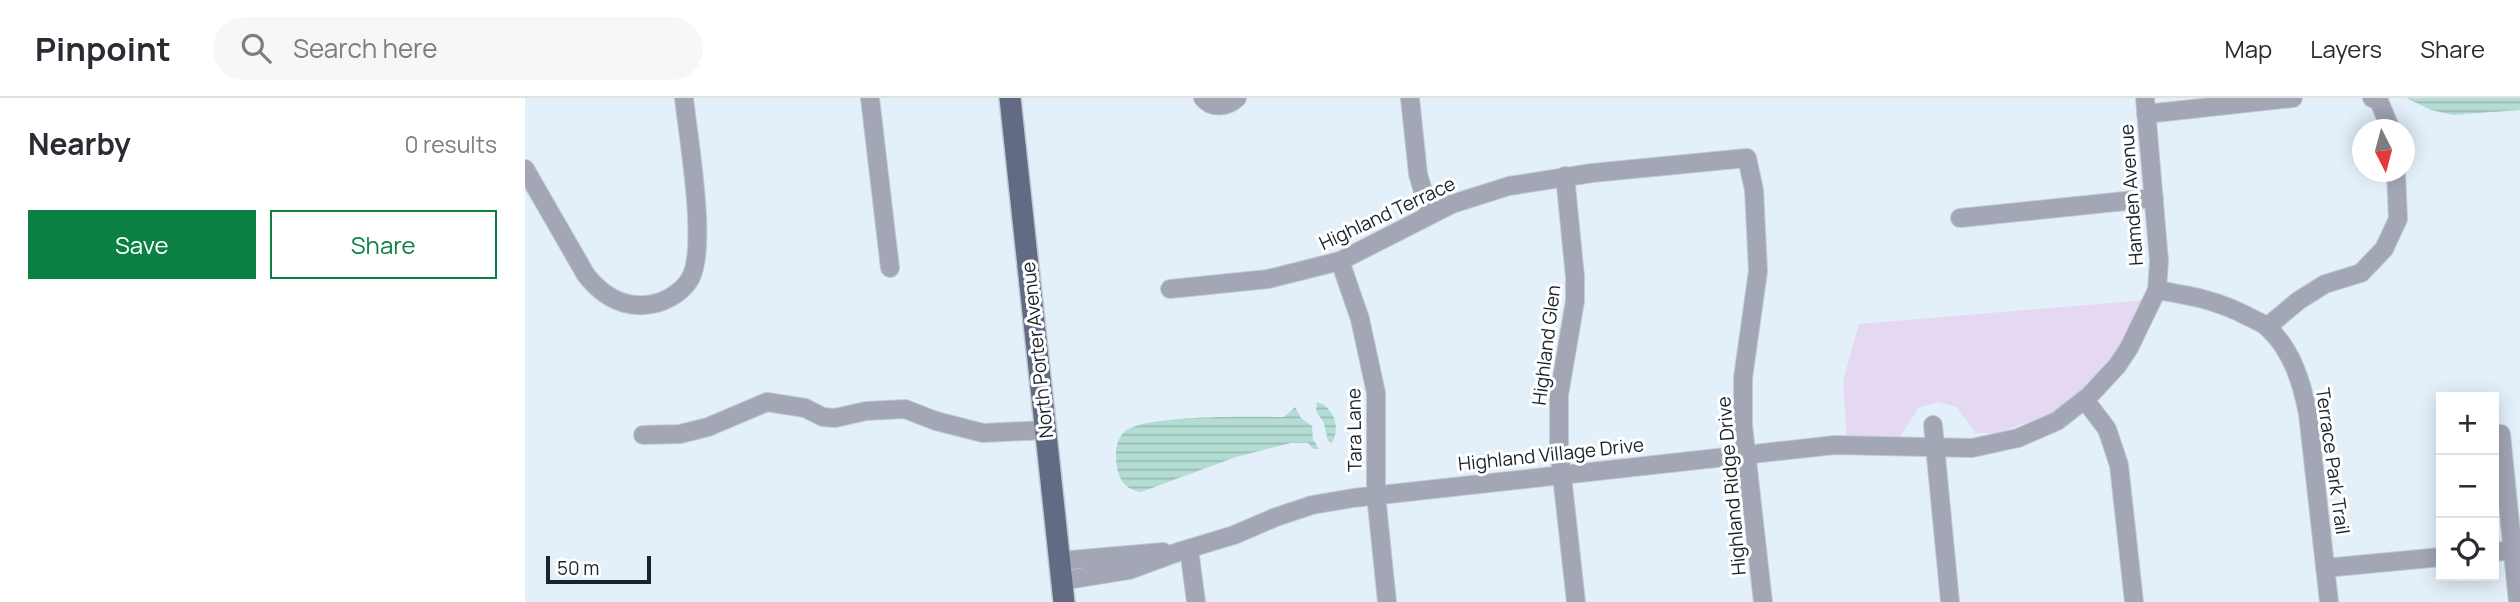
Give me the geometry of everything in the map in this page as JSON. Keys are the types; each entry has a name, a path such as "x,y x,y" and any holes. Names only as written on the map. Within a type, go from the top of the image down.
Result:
{"main road":[{"name":"North Porter Avenue","path":"1010,98 1061,581"}],"street":[{"path":"525,169 586,275 597,289 609,298 627,304 654,304 668,299 690,280 698,254 684,98"},
{"path":"870,98 890,268"},
{"path":"1203,98 1207,103 1221,106 1237,98"},
{"path":"1409,98 1418,174 1430,215"},
{"path":"2146,106 2293,98"},
{"path":"2372,98 2379,101 2386,119"},
{"name":"Hamden Avenue","path":"2146,106 2159,261 2157,290"},
{"name":"Highland Terrace","path":"1170,289 1268,279 1340,261 1452,204 1482,193 1565,176 1747,158"},
{"name":"Highland Ridge Drive","path":"1747,158 1754,190 1758,271 1743,378 1743,425 1763,602"},
{"name":"Highland Glen","path":"1565,176 1575,301 1559,395 1559,449 1576,602"},
{"path":"2267,327 2298,301 2325,284 2361,273 2384,249 2398,219 2396,182"},
{"path":"1960,218 2154,198"},
{"name":"Tara Lane","path":"1340,261 1360,320 1376,393 1376,495 1387,602"},
{"name":"Highland Village Drive","path":"1061,581 1126,554 1185,550 1234,535 1311,505 1376,495 1855,444 1972,448 2018,438 2057,421 2085,400 2104,381 2129,348 2157,290"},
{"name":"Terrace Park Trail","path":"2157,290 2209,299 2267,327 2289,356 2302,384 2308,414 2329,602"},
{"path":"2085,400 2107,429 2119,465 2134,602"},
{"path":"643,435 680,434 708,427 767,402 805,408 824,417 905,409 936,421 983,433 1045,430"},
{"path":"1933,425 1950,602"},
{"path":"2501,434 2518,602"},
{"path":"1185,550 1196,602"},
{"path":"2499,551 2513,550"},
{"path":"2325,568 2436,557"}],"shaded area":[{"path":"2406,98 2520,98 2520,110 2453,115 2431,110"},
{"path":"2146,300 2120,350 2087,390 2047,415 1997,433 1975,433 1957,407 1937,402 1918,408 1901,436 1847,439 1843,381 1859,324"},
{"path":"1317,402 1332,413 1336,431 1332,443 1328,441 1324,423 1316,411"},
{"path":"1295,407 1301,418 1312,426 1313,439 1319,449 1313,449 1308,443 1291,443 1236,457 1141,492 1131,489 1122,481 1116,463 1117,444 1124,432 1135,426 1176,419 1284,417"}]}
